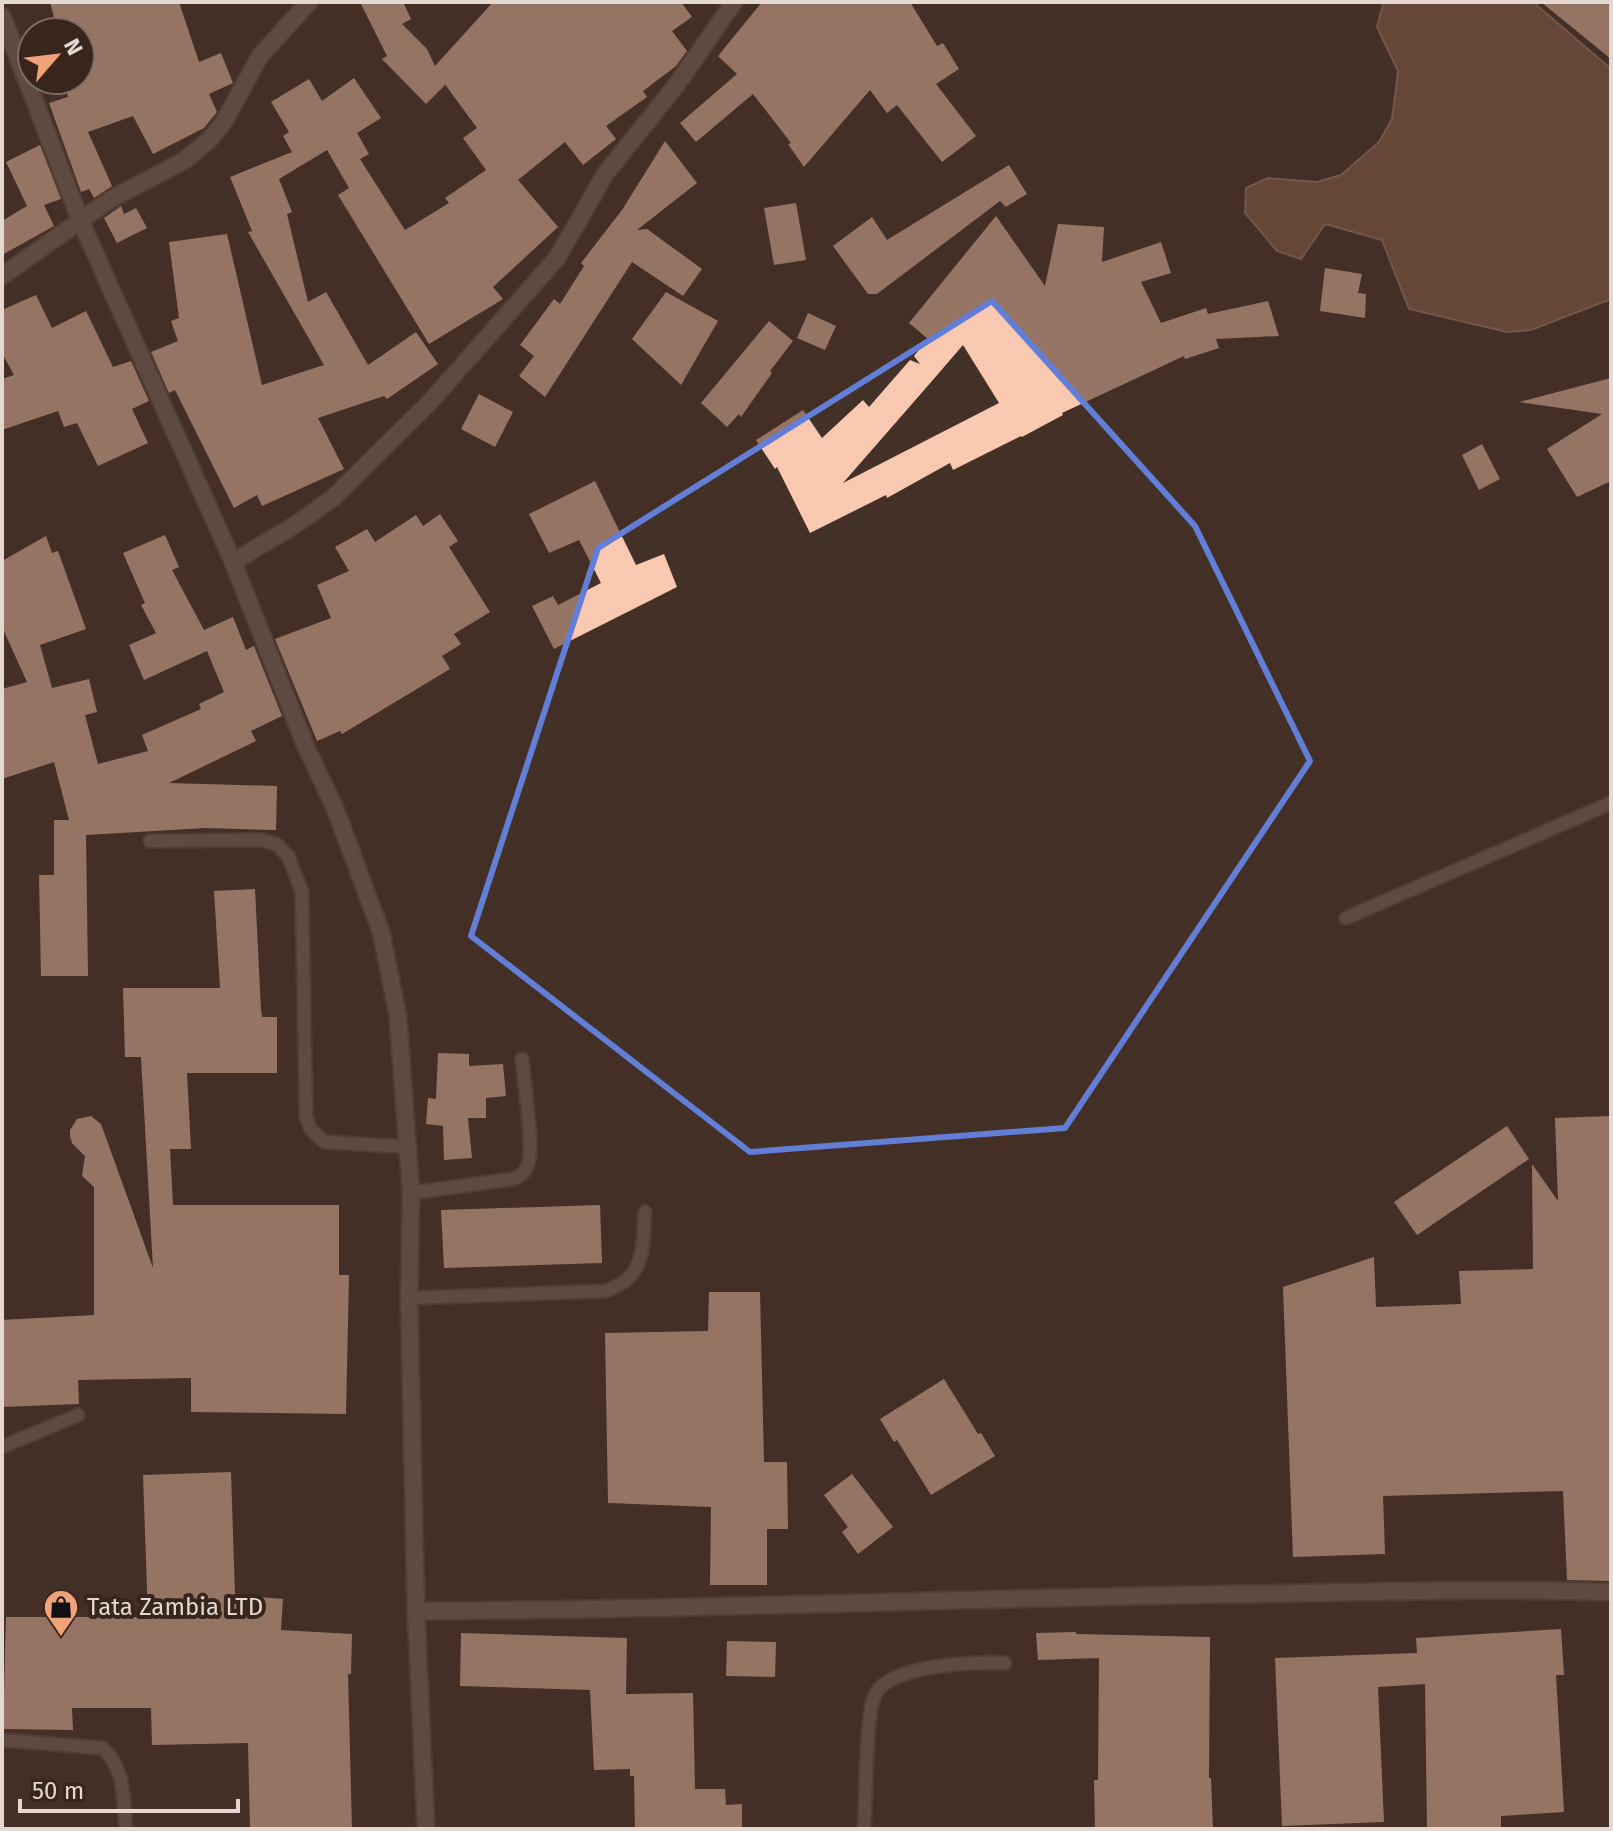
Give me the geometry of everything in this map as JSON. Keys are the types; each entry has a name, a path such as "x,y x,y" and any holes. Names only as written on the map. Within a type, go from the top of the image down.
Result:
{"street":[{"path":"2,276 111,199 185,160 209,140 223,123 260,56 309,2"},
{"path":"233,562 295,525 334,497 430,402 557,258 606,173 675,87 734,2"},
{"path":"2,16 81,222 233,562 306,747 354,853 381,932 398,1017 411,1193 409,1298 416,1611 426,1829"},
{"path":"416,1611 554,1611 816,1602 1338,1592 1611,1592"}],"lane":[{"path":"1346,918 1611,803"},
{"path":"150,841 261,840 276,844 288,856 302,892 306,1117 311,1130 325,1142 407,1147"},
{"path":"411,1193 513,1179 524,1173 529,1164 530,1146 522,1059"},
{"path":"409,1298 605,1291 621,1286 633,1276 641,1258 645,1212"},
{"path":"2,1447 78,1415"},
{"path":"864,1829 870,1712 876,1692 920,1669 963,1662 1005,1663"},
{"path":"2,1740 102,1748 114,1758 121,1773 126,1829"}],"highlighted area":[{"path":"992,301 1195,526 1310,761 1065,1128 750,1152 471,936 598,548"}],"shaded area":[{"path":"1386,2 1533,2 1611,69 1611,299 1531,330 1507,332 1409,309 1382,240 1325,224 1301,259 1277,251 1245,213 1246,188 1268,178 1317,182 1341,175 1379,142 1392,119 1398,71 1377,27"}],"building":[{"path":"50,2 179,2 199,62 221,53 233,83 209,94 217,112 204,128 153,154 133,116 88,132 112,186 94,198 89,189 81,192 49,103 68,96 96,96 96,16 54,16"},
{"path":"360,2 403,2 411,19 402,24 427,49 435,66 493,2 681,2 692,17 672,31 687,51 676,66 643,91 647,97 606,126 616,139 583,165 565,142 518,180 558,227 493,287 503,299 429,344 338,195 349,188 327,150 279,179 292,212 287,214 308,302 326,292 368,365 416,332 438,364 387,399 384,396 318,418 344,469 262,506 257,495 234,508 175,390 169,393 151,352 178,341 171,321 179,318 169,242 227,234 262,385 324,365 248,232 252,231 230,177 292,152 283,136 289,132 271,102 309,79 322,101 354,78 381,118 357,133 369,154 360,159 405,230 449,203 445,198 486,170 463,138 477,128 444,83 426,104 382,59 387,56"},
{"path":"762,2 910,2 937,46 943,43 959,69 936,84 976,136 942,162 897,105 887,113 870,90 804,167 788,144 791,143 753,94 696,142 680,123 737,74 718,56"},
{"path":"1541,2 1611,2 1611,59"},
{"path":"665,141 697,183 637,230 647,229 702,269 683,296 632,262 545,397 519,376 534,356 520,345 554,299 560,304 584,266 581,263 622,210"},
{"path":"40,145 61,199 44,205 54,226 2,255 2,221 27,206 6,162"},
{"path":"1009,165 1027,194 1006,207 1000,201 877,294 868,294 833,246 872,217 887,240"},
{"path":"796,203 806,260 774,265 764,208"},
{"path":"121,206 124,214 136,208 147,228 117,243 104,218"},
{"path":"996,216 1045,286 1058,224 1104,227 1102,262 1161,242 1171,273 1141,282 1161,323 1206,308 1208,314 1268,301 1279,336 1216,339 1219,348 1185,359 1184,356 1062,413 1022,437 953,470 950,463 887,498 886,495 810,533 777,467 775,469 756,440 803,410 822,438 863,400 869,407 910,360 920,364 914,356 928,339 909,323","holes":["963,345 999,403 843,483"]},
{"path":"1325,268 1362,274 1358,293 1366,294 1365,318 1320,311"},
{"path":"666,292 718,321 681,385 632,339"},
{"path":"36,295 52,328 86,311 113,367 131,361 149,401 132,409 148,443 98,466 77,423 64,427 58,411 2,430 2,379 14,375 2,353 2,310"},
{"path":"808,313 836,326 825,350 797,338"},
{"path":"769,321 793,341 741,417 739,414 727,427 701,403"},
{"path":"1611,378 1611,481 1577,497 1547,449 1602,414 1519,402"},
{"path":"479,394 513,412 495,447 461,429"},
{"path":"1482,444 1500,479 1479,490 1462,455"},
{"path":"595,481 636,565 664,554 677,587 554,649 532,606 553,596 558,605 601,583 579,540 549,553 529,514"},
{"path":"440,514 458,541 449,547 490,612 454,634 461,644 442,656 450,669 342,734 340,731 317,741 275,639 331,618 317,585 349,571 335,547 367,529 375,542 416,515 423,526"},
{"path":"165,535 179,567 172,570 204,630 233,617 246,650 254,646 282,716 251,731 256,741 169,783 277,786 276,830 205,828 86,835 88,976 41,976 39,875 54,875 54,820 69,820 54,762 2,779 2,689 27,682 2,627 2,561 46,536 52,553 58,551 86,629 40,645 52,688 89,679 97,712 85,715 98,764 148,751 142,735 201,709 199,704 224,692 207,651 144,680 129,645 156,633 141,605 145,603 123,553"},
{"path":"255,889 261,1010 262,1017 277,1017 277,1073 187,1073 191,1149 170,1149 173,1205 339,1205 339,1275 349,1275 346,1414 191,1412 191,1378 78,1380 79,1404 2,1407 2,1320 94,1315 94,1187 82,1176 85,1156 72,1143 70,1136 77,1119 91,1116 101,1124 153,1268 141,1057 125,1057 123,988 220,988 214,891"},
{"path":"438,1053 469,1054 469,1066 503,1064 506,1096 486,1098 486,1118 468,1118 472,1158 444,1160 443,1126 426,1124 428,1098 436,1099"},
{"path":"1611,1116 1611,1581 1567,1580 1563,1491 1383,1496 1385,1554 1293,1557 1283,1287 1374,1257 1376,1307 1461,1304 1459,1271 1533,1269 1532,1164 1558,1201 1555,1118"},
{"path":"1507,1126 1529,1159 1417,1235 1394,1202"},
{"path":"600,1205 602,1263 444,1268 441,1210"},
{"path":"709,1292 760,1292 764,1462 787,1462 788,1529 767,1529 767,1585 710,1585 711,1507 608,1503 605,1333 708,1331"},
{"path":"944,1379 995,1456 931,1495 897,1440 894,1442 880,1419"},
{"path":"231,1472 235,1595 283,1599 281,1630 352,1634 351,1674 348,1674 352,1829 250,1829 248,1743 152,1745 151,1708 72,1708 73,1730 3,1729 6,1617 148,1617 143,1475"},
{"path":"852,1474 893,1527 858,1554 842,1532 848,1527 824,1495"},
{"path":"1561,1629 1564,1675 1556,1675 1564,1812 1501,1816 1501,1829 1427,1829 1425,1684 1378,1687 1384,1822 1282,1826 1275,1658 1417,1653 1416,1638"},
{"path":"461,1633 627,1638 626,1694 693,1693 695,1789 725,1789 726,1805 742,1804 742,1829 635,1829 634,1776 630,1776 630,1769 594,1770 590,1690 460,1686"},
{"path":"1036,1633 1210,1637 1209,1778 1213,1829 1095,1829 1099,1658 1038,1660"},
{"path":"727,1641 776,1642 775,1677 726,1676"}],"place":[{"name":"Tata Zambia LTD","path":"61,1638"}]}
